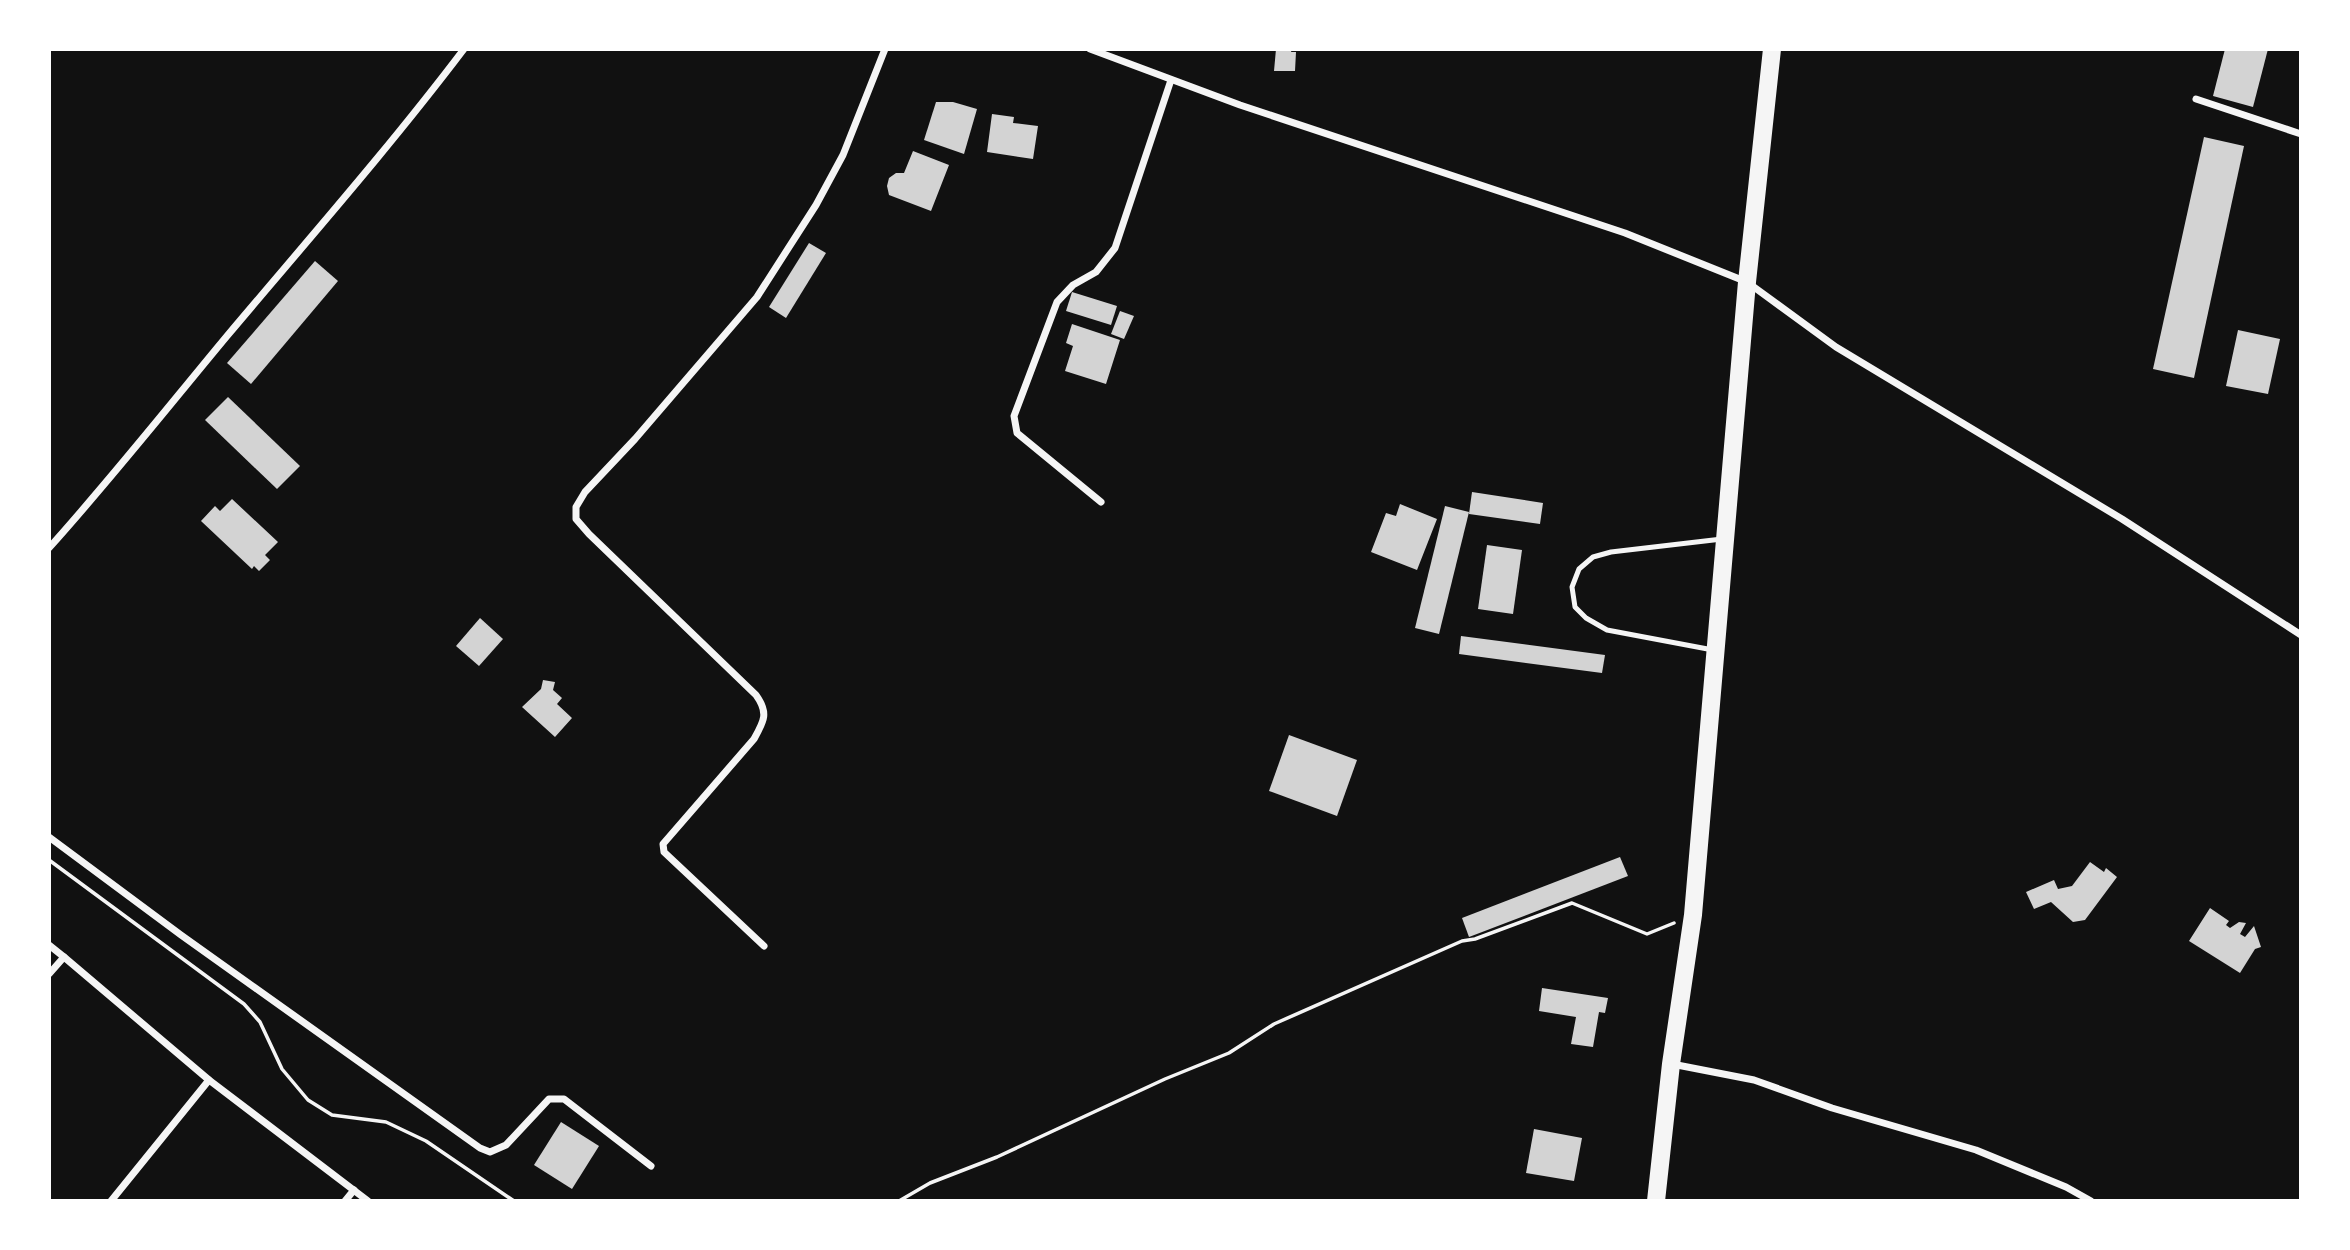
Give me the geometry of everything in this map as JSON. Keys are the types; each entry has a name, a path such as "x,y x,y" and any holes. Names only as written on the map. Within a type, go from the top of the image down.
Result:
{"main road":[{"path":"1656,1201 1671,1064 1693,915 1747,282 1772,49"}],"street":[{"path":"49,548 102,489 412,117 464,49"},
{"path":"764,946 664,852 663,844 754,739 763,722 764,706 756,695 589,534 576,519 576,507 585,492 635,439 757,298 816,205 843,155 885,49"},
{"path":"1090,49 1266,114 1625,233 1747,282 1836,347 2122,519 2301,635"},
{"path":"1101,502 1017,433 1014,416 1057,302 1073,285 1096,272 1115,248 1171,80"},
{"path":"2196,99 2301,134"},
{"path":"49,837 191,943 480,1149 490,1152 506,1145 549,1099 564,1099 651,1166"},
{"path":"49,945 209,1080 368,1201"},
{"path":"49,974 64,957"},
{"path":"1671,1064 1754,1080 1832,1108 1976,1150 2066,1187 2091,1201"},
{"path":"111,1201 209,1080"},
{"path":"345,1201 354,1190"}],"lane":[{"path":"1716,651 1607,630 1586,618 1575,607 1572,587 1579,569 1593,557 1612,552 1725,538"}],"path":[{"path":"49,860 244,1004 260,1022 282,1069 308,1100 332,1115 386,1122 426,1141 514,1201"},
{"path":"899,1201 930,1183 997,1157 1153,1084 1229,1053 1274,1024 1462,941 1475,939 1572,903 1647,934 1693,915"}],"building":[{"path":"1276,49 1292,49 1291,52 1296,52 1295,71 1274,71"},
{"path":"2225,49 2268,49 2253,107 2213,96"},
{"path":"936,102 953,102 977,109 964,154 924,140"},
{"path":"992,114 1014,117 1013,123 1038,126 1033,159 987,152"},
{"path":"2204,137 2244,146 2194,378 2153,369"},
{"path":"913,151 949,165 931,211 889,195 889,178 896,173 904,173"},
{"path":"809,243 826,253 786,318 769,307"},
{"path":"315,261 338,281 251,384 227,363"},
{"path":"1072,292 1117,306 1111,325 1066,311"},
{"path":"1120,311 1134,316 1124,339 1111,334"},
{"path":"1072,324 1120,340 1106,384 1065,371 1073,346 1066,343"},
{"path":"2238,330 2280,339 2268,394 2226,386"},
{"path":"228,397 300,466 277,489 205,420"},
{"path":"1472,492 1543,503 1540,524 1469,514"},
{"path":"232,499 278,542 265,555 270,560 259,571 254,566 252,569 201,521 215,506 220,511"},
{"path":"1400,504 1437,519 1417,570 1371,552 1386,513 1396,516"},
{"path":"1445,506 1469,512 1439,634 1415,628"},
{"path":"1487,545 1522,550 1513,614 1478,609"},
{"path":"480,618 503,639 479,666 456,646"},
{"path":"1461,636 1605,655 1602,673 1459,654"},
{"path":"543,680 555,682 553,690 562,698 557,704 572,718 555,737 522,707 541,689"},
{"path":"1289,735 1357,760 1337,816 1269,791"},
{"path":"1620,857 1628,876 1469,937 1462,918"},
{"path":"2090,862 2104,872 2106,868 2117,877 2085,920 2073,922 2051,902 2034,909 2026,892 2054,880 2058,889 2072,886"},
{"path":"2210,908 2229,921 2226,925 2230,928 2239,922 2246,923 2240,934 2245,937 2254,926 2261,947 2255,949 2240,973 2189,941"},
{"path":"1542,988 1608,998 1605,1013 1599,1012 1593,1047 1571,1044 1576,1017 1539,1011"},
{"path":"561,1122 599,1146 572,1189 534,1165"},
{"path":"1534,1129 1582,1138 1574,1181 1526,1173"}]}
